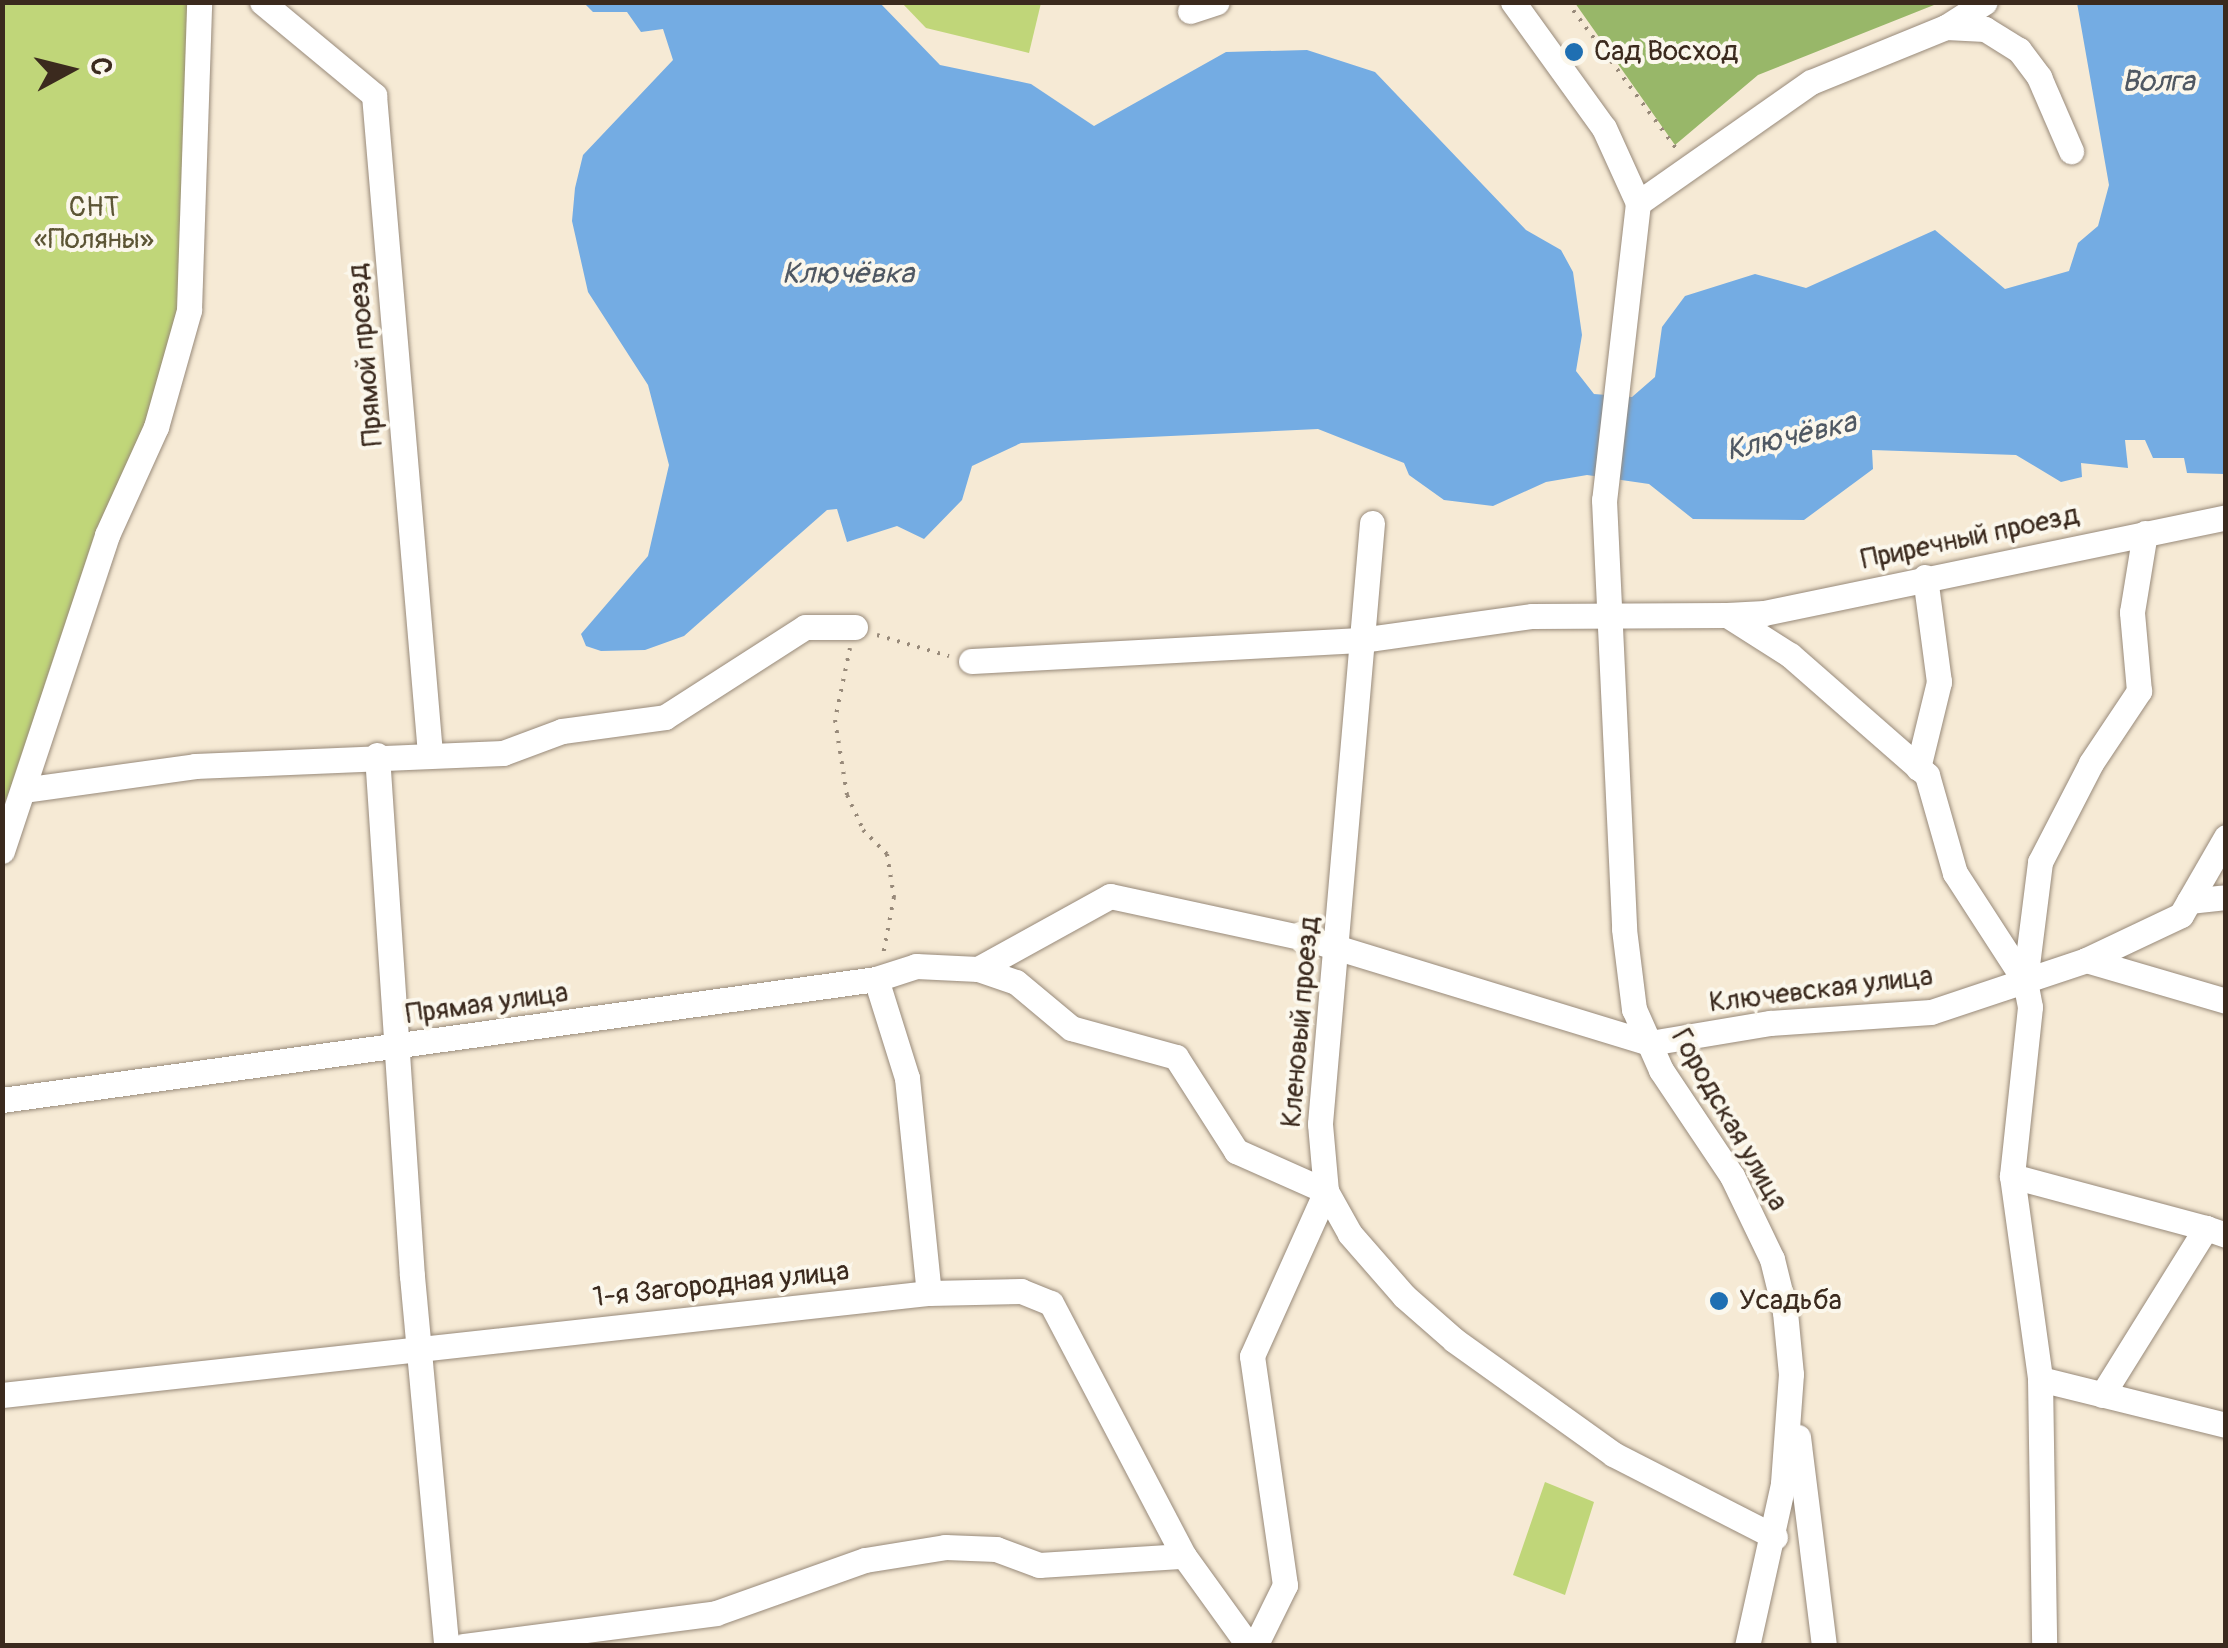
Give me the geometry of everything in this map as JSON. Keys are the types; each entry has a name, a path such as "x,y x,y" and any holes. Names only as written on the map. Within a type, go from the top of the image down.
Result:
{"street":[{"path":"2,852 106,535 156,427 189,310 199,2"},
{"name":"Прямой проезд","path":"262,2 374,95 430,754"},
{"path":"1190,11 1217,2"},
{"path":"1513,2 1604,128 1638,203 1811,82 1946,27 1985,2"},
{"path":"1946,27 1984,29 2020,50 2039,77 2071,152"},
{"name":"Городская улица","path":"1638,203 1604,500 1603,568 1614,617 1624,930 1634,1009 1660,1070 1732,1176 1772,1258 1790,1374 1775,1537 1747,1646"},
{"name":"Приречный проезд","path":"971,661 1360,640 1532,616 1764,613 2226,517"},
{"name":"Кленовый проезд","path":"1372,523 1320,1124 1326,1191 1350,1234 1404,1296 1454,1340 1612,1454 1775,1537"},
{"path":"2044,1646 2040,1380 2012,1176 2030,1007 2025,982 2040,862 2090,764 2139,692 2132,612 2144,533"},
{"path":"1918,768 1939,682 1925,577"},
{"path":"1727,615 1790,655 1927,775 1954,873 2025,982"},
{"path":"23,790 195,766 503,752 562,731 665,717 805,627 854,627"},
{"path":"377,755 418,1349 446,1646"},
{"path":"2086,960 2164,927 2189,901 2226,837"},
{"path":"978,970 1110,896 1338,947 1650,1042"},
{"path":"2189,901 2226,897"},
{"path":"2086,960 2226,1002"},
{"name":"Ключевская улица","path":"1650,1042 1770,1024 1931,1012 2086,960"},
{"name":"Прямая улица","path":"2,1100 876,979 916,966 978,970"},
{"path":"978,970 1016,982 1071,1028 1176,1057 1236,1152 1326,1191 1252,1356 1285,1586 1252,1646"},
{"path":"876,979 907,1078 929,1293"},
{"path":"2012,1176 2216,1232 2102,1395"},
{"name":"1-я Загородная улица","path":"2,1395 929,1293 1021,1292 1051,1303 1184,1556 1252,1646"},
{"path":"1790,1374 1824,1646"},
{"path":"2040,1380 2225,1424"},
{"path":"463,1646 716,1613 865,1560 944,1546 996,1549 1039,1564 1184,1556"}],"path":[{"path":"1568,2 1688,165"},
{"path":"876,979 889,935 892,883 887,854 864,830 846,796 835,720 854,627 971,661"}],"green space":[{"name":"СНТ «Поляны»","path":"3,3 188,3 189,259 150,424 3,807"},
{"path":"902,3 1041,3 1029,53 926,28"},
{"path":"1575,3 1939,3 1758,75 1675,145"},
{"path":"1545,1482 1594,1502 1565,1595 1513,1575"}],"water":[{"name":"Ключёвка","path":"584,3 880,3 940,65 1031,84 1094,126 1226,52 1307,50 1375,72 1526,230 1561,250 1573,272 1582,335 1576,371 1594,394 1632,397 1655,377 1662,327 1685,296 1755,274 1806,288 1935,230 2005,289 2069,271 2078,243 2098,226 2109,185 2077,3 2225,3 2225,474 2187,473 2184,458 2153,458 2145,440 2125,440 2128,468 2081,463 2082,477 2061,482 2016,455 1872,450 1873,469 1804,520 1693,519 1649,484 1587,475 1546,482 1493,506 1444,500 1409,475 1404,463 1318,429 1021,443 972,466 962,500 924,539 897,526 847,542 837,509 827,510 684,636 645,650 601,651 586,646 581,634 648,556 669,465 648,385 588,292 572,221 575,188 583,155 673,60 663,29 641,32 627,12 593,12"}],"place":[{"name":"Сад Восход","path":"1574,52"},
{"name":"Усадьба","path":"1719,1301"}],"water label":[{"name":"Волга","path":"2158,82"}]}
